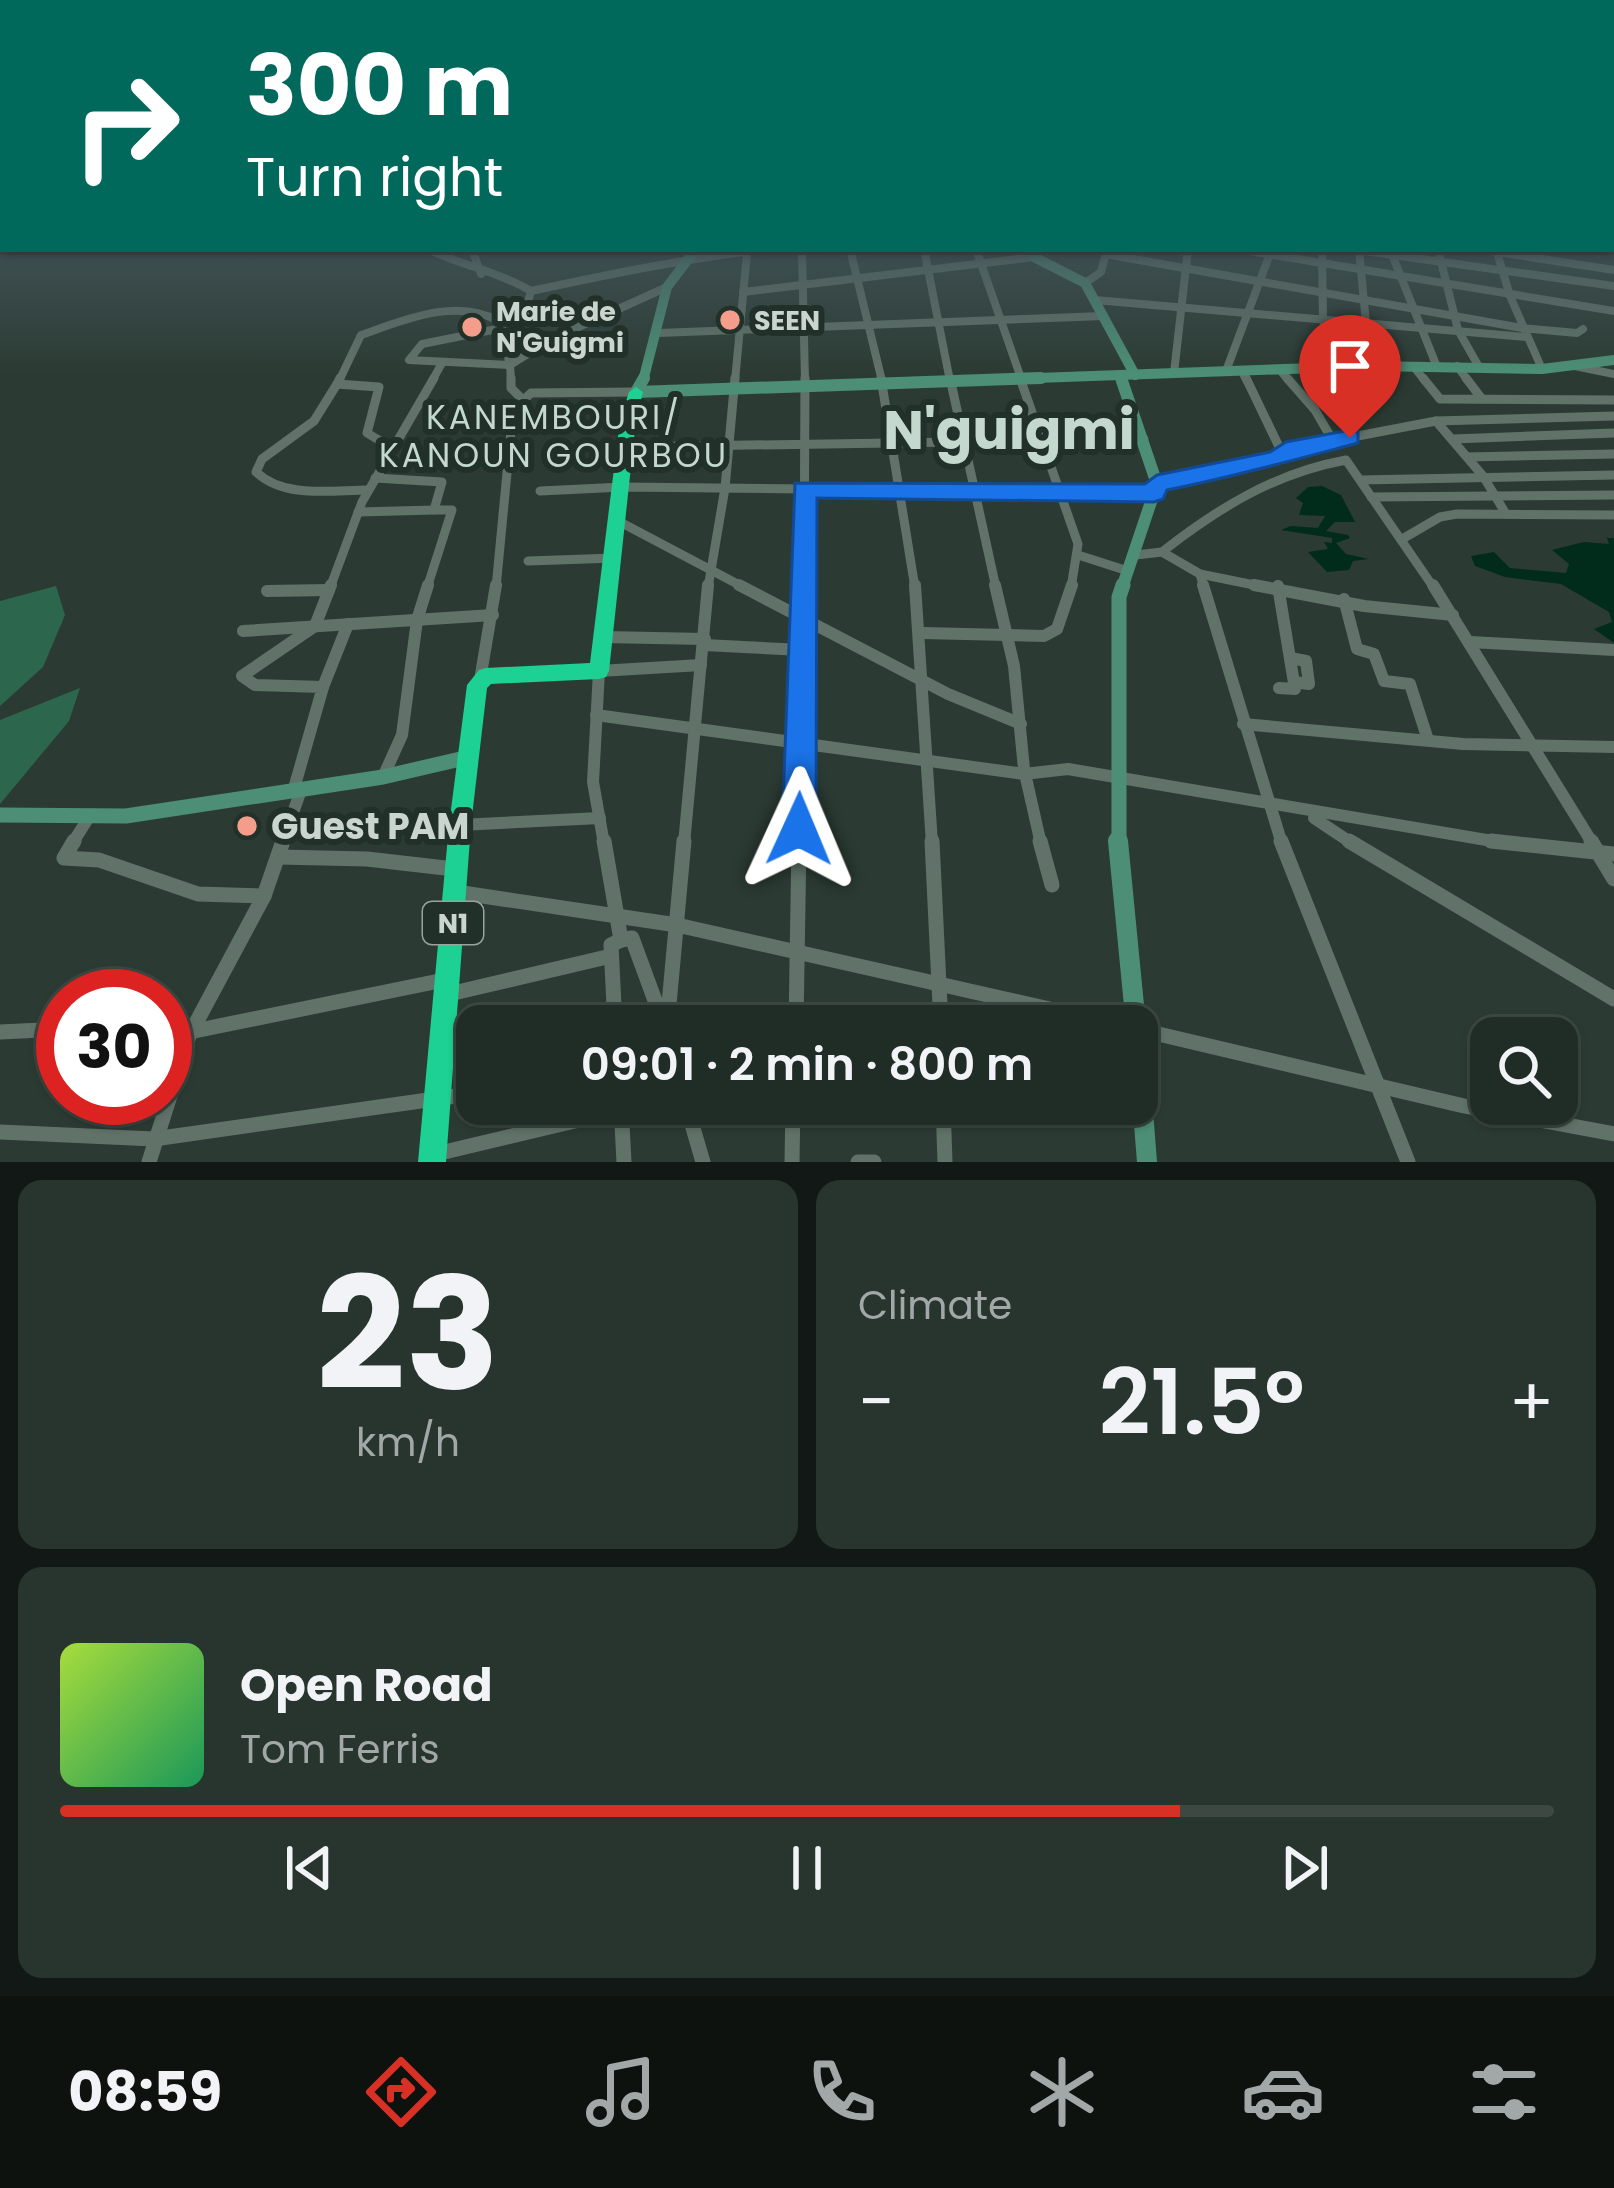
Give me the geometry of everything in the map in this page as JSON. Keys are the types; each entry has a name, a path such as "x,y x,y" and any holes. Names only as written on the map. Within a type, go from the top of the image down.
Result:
{"highway":[{"path":"480,680 599,671 620,522 625,447 636,392"},
{"name":"N1","path":"432,1158 460,826 480,680"}],"street":[{"path":"466,267 509,278 531,291 666,267"},
{"path":"479,267 481,274"},
{"path":"636,392 649,370 668,286 683,267"},
{"path":"668,1005 710,568 725,488 746,267"},
{"path":"797,1005 807,443 802,388 803,267"},
{"path":"854,267 894,442 922,633 940,1005"},
{"path":"743,292 958,267"},
{"path":"922,633 1044,636 1057,629 1078,555 1063,492 1019,380 983,267"},
{"path":"1059,267 1085,283 1104,316 1128,375 1156,488 1119,597 1122,677 1114,777 1135,1005"},
{"path":"1085,283 1102,267"},
{"path":"1174,374 1185,267"},
{"path":"1186,267 1525,332"},
{"path":"1226,371 1264,267"},
{"path":"1324,267 1323,319 1333,367"},
{"path":"1337,267 1614,311"},
{"path":"1359,267 1370,366"},
{"path":"1396,267 1437,367"},
{"path":"1441,267 1458,330 1479,367"},
{"path":"1467,267 1614,286"},
{"path":"1501,267 1542,369"},
{"path":"928,270 947,382 1005,637 1021,724 1024,774 1052,885"},
{"path":"502,328 433,340 413,350 410,358 510,365 550,340 668,286"},
{"path":"510,365 531,291"},
{"path":"1095,300 1418,328 1577,333 1583,328"},
{"path":"368,490 292,488 271,484 256,472 262,459 314,421 337,384 355,340 366,333 472,310 492,315 502,328 511,388 522,398"},
{"path":"658,333 1104,316"},
{"path":"480,680 493,615 510,418 522,398 540,392 883,386 1370,366 1542,369 1614,360"},
{"path":"323,686 255,685 242,676 315,626 368,490 442,363"},
{"path":"1567,364 1614,374"},
{"path":"1457,366 1482,399"},
{"path":"1414,367 1440,399 1612,402"},
{"path":"1279,369 1316,410 1334,441"},
{"path":"1240,370 1260,400 1271,437 1283,455"},
{"path":"337,384 379,387 368,433 392,448"},
{"path":"1582,400 1596,417"},
{"path":"540,491 622,487 902,492 1156,488 1295,448 1436,421 1614,416"},
{"path":"1436,421 1483,476 1506,514"},
{"path":"1453,440 1614,433"},
{"path":"625,447 1144,439"},
{"path":"1467,457 1614,454"},
{"path":"1136,555 1162,552 1266,482 1311,464 1346,460 1453,614 1614,879"},
{"path":"1404,538 1440,517 1614,513 1590,475"},
{"path":"1360,480 1614,475"},
{"path":"375,478 442,482 434,510"},
{"path":"1371,497 1606,494"},
{"path":"358,512 452,510 416,620 402,735 383,777"},
{"path":"620,522 804,614 977,709 1021,724"},
{"path":"1162,552 1200,574 1364,606 1453,614"},
{"path":"1078,555 1128,571"},
{"path":"529,562 615,558"},
{"path":"1200,574 1266,803 1408,1162"},
{"path":"1278,586 1290,658 1306,661 1309,684 1294,682 1295,689 1279,688"},
{"path":"267,591 329,590"},
{"path":"1344,599 1357,649 1374,654 1384,682 1410,684 1428,740"},
{"path":"243,631 493,615"},
{"path":"192,1030 264,896 323,686 348,624"},
{"path":"603,637 802,650"},
{"path":"1470,642 1614,650"},
{"path":"621,940 593,782 599,671 701,665"},
{"path":"596,715 1024,774 1068,769 1266,803 1331,826 1385,866 1614,999"},
{"path":"1243,724 1428,740 1614,747"},
{"path":"0,815 126,816 383,777 469,758"},
{"path":"1290,810 1539,848 1614,854"},
{"path":"89,817 64,858 99,860 198,894 264,896"},
{"path":"460,826 600,818"},
{"path":"278,857 367,859 1030,1005"},
{"path":"614,1005 611,945 632,938 658,1005"},
{"path":"192,1035 611,956"},
{"path":"0,1032 36,1030"},
{"path":"1158,1035 1464,1106 1614,1134"},
{"path":"0,1132 154,1139 456,1098"},
{"path":"149,1162 159,1125"},
{"path":"432,1158 554,1125"},
{"path":"622,1125 624,1162"},
{"path":"692,1125 703,1162"},
{"path":"792,1162 793,1125"},
{"path":"944,1125 945,1162"},
{"path":"1145,1125 1148,1162"},
{"path":"858,1162 874,1162"}],"shaded area":[{"path":"1322,486 1341,495 1355,522 1335,522 1326,531 1348,535 1350,538 1336,543 1346,554 1369,559 1353,561 1349,570 1327,572 1308,552 1328,549 1324,542 1332,543 1332,538 1281,530 1318,528 1325,516 1299,515 1303,503 1296,498 1308,487"},
{"path":"1607,538 1614,538 1614,643 1594,629 1612,622 1609,612 1561,584 1505,577 1475,566 1471,556 1494,552 1510,568 1566,573 1569,564 1552,550 1584,542 1609,544"},
{"path":"56,586 65,615 43,667 0,706 0,601"},
{"path":"80,688 69,721 0,804 0,720"}],"place":[{"name":"SEEN","path":"730,320"},
{"name":"Marie de N'Guigmi","path":"472,327"},
{"name":"Guest PAM","path":"247,826"}],"district":[{"name":"N'guigmi","path":"1009,430"},
{"name":"KANEMBOURI/ KANOUN GOURBOU","path":"554,436"}],"route":[{"path":"799,829 804,490 1154,493 1157,484 1350,438"}]}
